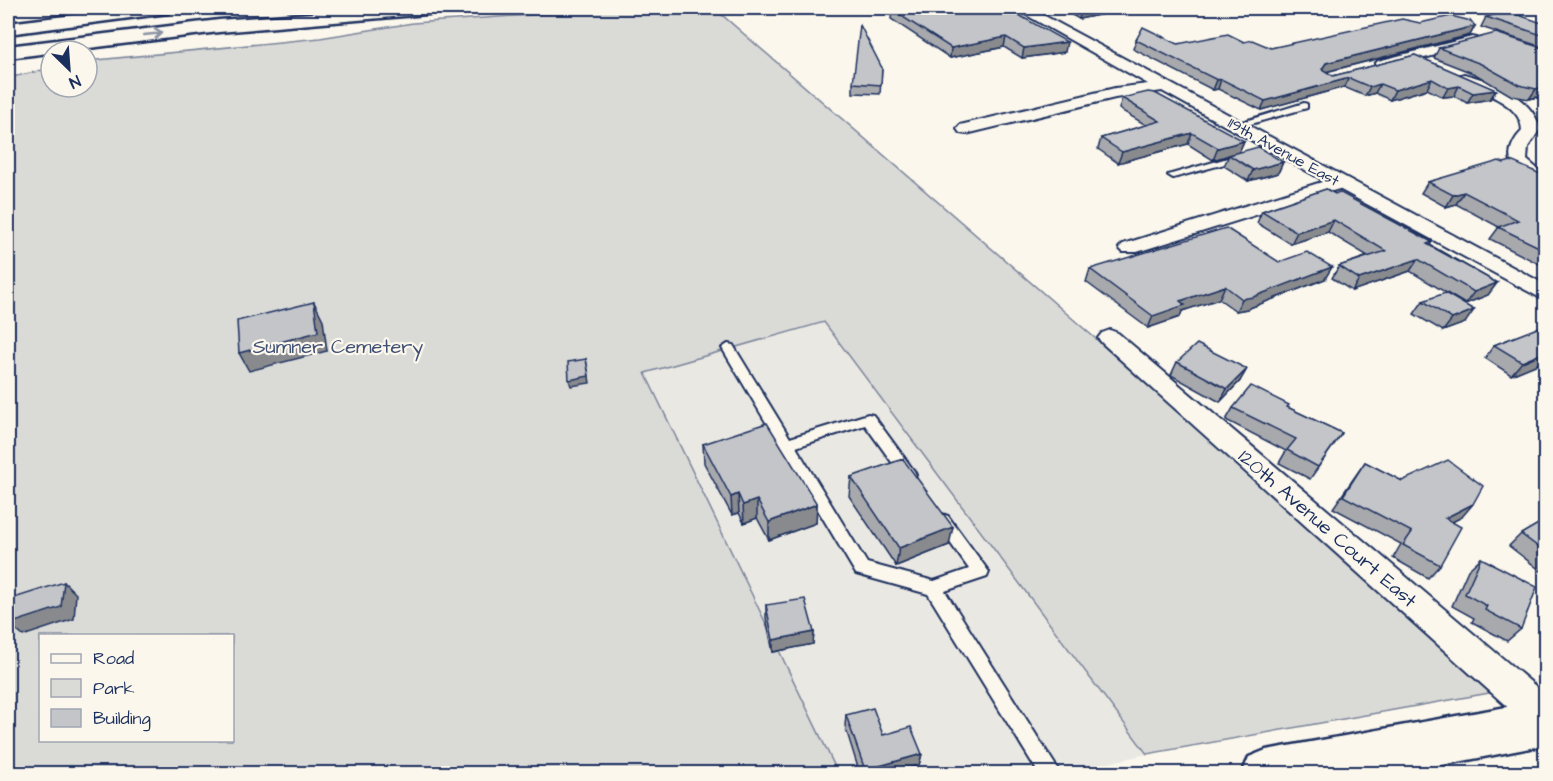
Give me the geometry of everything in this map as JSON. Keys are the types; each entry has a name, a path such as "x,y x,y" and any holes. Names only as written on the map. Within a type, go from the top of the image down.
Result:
{"main road":[{"path":"8,29 168,8"},
{"path":"99,42 219,27 439,8"},
{"path":"8,52 39,48"},
{"path":"8,57 39,52"},
{"path":"1266,774 1545,720"}],"street":[{"name":"119th Avenue East","path":"1021,8 1545,294"},
{"path":"1370,67 1486,35 1468,28"},
{"path":"1412,57 1505,98 1524,114 1531,127 1530,133 1519,147 1517,162 1530,175 1545,184"},
{"path":"966,129 1115,93 1166,86"},
{"path":"1130,248 1342,183"},
{"name":"120th Avenue Court East","path":"1110,338 1545,720"}],"lane":[{"path":"1237,125 1304,106"},
{"path":"1173,176 1277,147"},
{"path":"728,348 862,569 934,588 981,572 931,505"},
{"path":"786,445 868,419 917,486"},
{"path":"934,588 1051,774"}],"shaded area":[{"path":"824,322 1147,754 1065,773 838,773 645,373"}],"green space":[{"name":"Sumner Cemetery","path":"630,8 714,8 1096,339 1495,692 1147,754 824,322 645,373 838,773 8,773 8,78 39,71 39,99 99,99 99,60 320,38 413,23"}],"building":[{"path":"1006,8 1067,42 1024,48 1006,37 951,48 892,10"},
{"path":"1075,8 1097,8 1081,11"},
{"path":"1507,11 1545,24 1545,36 1486,17"},
{"path":"1451,16 1471,21 1475,26 1326,63 1322,69 1333,76 1415,55 1496,90 1473,93 1459,86 1448,88 1432,79 1395,90 1380,84 1370,87 1349,78 1265,101 1136,40 1143,27 1178,44 1228,34 1244,42 1252,40 1271,48 1402,19 1420,23"},
{"path":"860,25 882,68 881,85 853,83"},
{"path":"1496,33 1545,49 1545,86 1536,89 1519,85 1481,64 1439,48"},
{"path":"1148,92 1155,93 1244,141 1218,148 1192,133 1122,152 1101,138 1160,121 1122,98"},
{"path":"1258,147 1283,162 1253,170 1229,155"},
{"path":"1499,161 1504,163 1511,161 1545,176 1545,250 1498,227 1518,220 1464,192 1453,195 1428,182"},
{"path":"1326,189 1335,194 1339,192 1432,242 1427,244 1497,283 1474,292 1418,259 1359,279 1339,266 1386,251 1334,220 1297,232 1262,211"},
{"path":"1226,228 1279,262 1307,252 1332,267 1253,297 1242,299 1225,286 1180,301 1185,305 1153,316 1090,269"},
{"path":"1445,293 1474,310 1452,319 1423,301"},
{"path":"314,302 318,332 239,353 237,321"},
{"path":"1545,325 1545,352 1522,362 1494,345"},
{"path":"1197,344 1247,369 1227,389 1177,362"},
{"path":"586,359 589,376 569,380 568,362"},
{"path":"1251,386 1289,405 1287,407 1342,433 1318,467 1287,450 1296,439 1233,408"},
{"path":"767,423 817,504 769,522 757,500 743,505 738,494 731,497 703,444"},
{"path":"903,459 953,527 899,548 851,477"},
{"path":"1448,460 1483,486 1473,504 1445,518 1461,527 1440,565 1403,545 1412,532 1343,496 1365,462 1402,481"},
{"path":"1545,520 1545,552 1521,534"},
{"path":"1481,558 1537,587 1521,629 1485,610 1487,606 1465,594"},
{"path":"64,582 61,607 9,624 14,598"},
{"path":"805,599 814,632 773,640 766,605"},
{"path":"873,708 883,735 911,727 922,754 865,770 846,715"}]}
